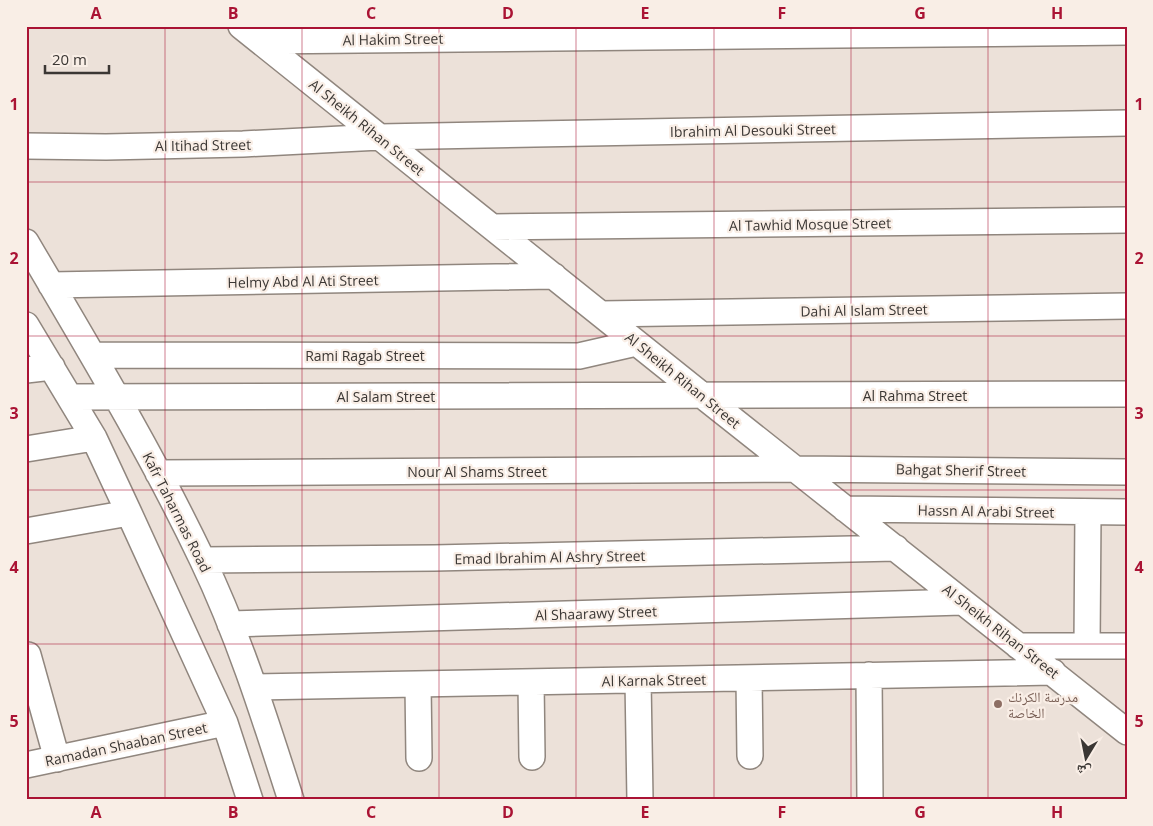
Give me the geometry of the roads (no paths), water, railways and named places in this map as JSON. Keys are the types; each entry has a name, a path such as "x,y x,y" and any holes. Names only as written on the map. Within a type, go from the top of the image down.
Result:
{"street":[{"name":"Al Hakim Street","path":"251,34 1127,32"},
{"name":"Al Sheikh Rihan Street","path":"251,34 636,343 1127,732"},
{"name":"Ibrahim Al Desouki Street","path":"380,137 1127,123"},
{"name":"Al Itihad Street","path":"26,146 224,145 380,137"},
{"name":"Al Tawhid Mosque Street","path":"493,227 1127,220"},
{"name":"Kafr Taharmas Road","path":"26,242 117,397 203,560 255,687 291,800"},
{"name":"Helmy Abd Al Ati Street","path":"51,285 554,276"},
{"name":"Dahi Al Islam Street","path":"601,314 1127,306"},
{"path":"26,325 94,438 129,512 225,723 250,800"},
{"name":"Rami Ragab Street","path":"93,355 579,356 636,343"},
{"path":"26,370 52,366"},
{"name":"Al Rahma Street","path":"703,396 1127,394"},
{"name":"Al Salam Street","path":"70,397 703,396"},
{"path":"26,449 94,438"},
{"name":"Bahgat Sherif Street","path":"795,469 1127,472"},
{"name":"Nour Al Shams Street","path":"158,473 795,469"},
{"name":"Hassn Al Arabi Street","path":"845,509 1127,512"},
{"path":"26,531 129,512"},
{"path":"1087,646 1088,512"},
{"name":"Emad Ibrahim Al Ashry Street","path":"203,560 434,558 896,548"},
{"name":"Al Shaarawy Street","path":"230,624 962,602"},
{"path":"1018,646 1127,646"},
{"path":"28,655 57,759"},
{"name":"Al Karnak Street","path":"255,687 1053,672"},
{"path":"869,675 870,800"},
{"path":"749,678 750,756"},
{"path":"638,680 640,800"},
{"path":"531,682 532,757"},
{"path":"418,684 419,758"},
{"name":"Ramadan Shaaban Street","path":"26,765 225,723"}],"place":[{"name":"مدرسة الكرنك الخاصة","path":"998,704"}]}
